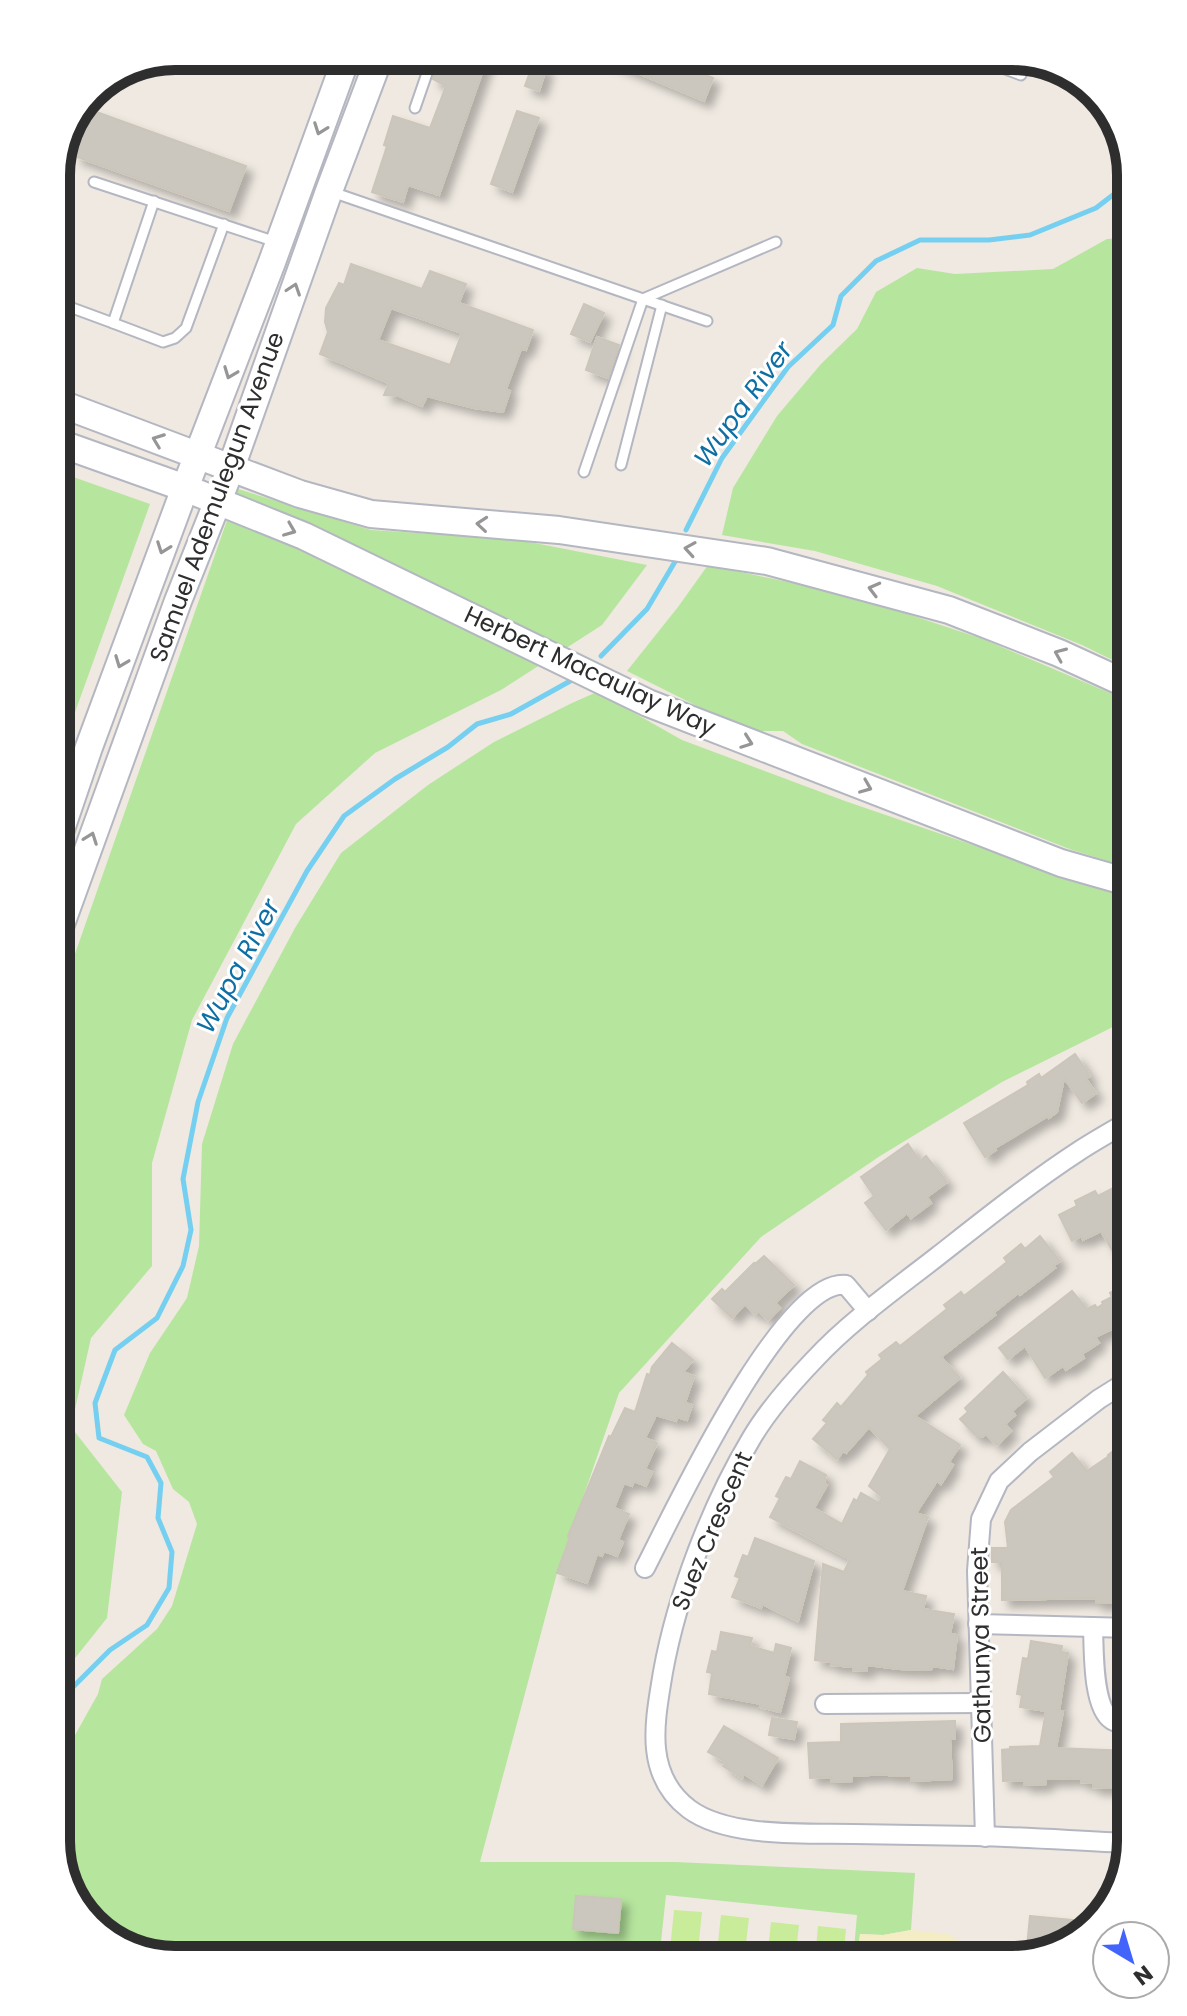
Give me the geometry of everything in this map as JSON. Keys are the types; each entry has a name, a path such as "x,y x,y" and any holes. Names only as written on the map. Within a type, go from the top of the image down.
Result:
{"main road":[{"name":"Samuel Ademulegun Avenue","path":"70,803 342,70"},
{"name":"Samuel Ademulegun Avenue","path":"70,899 375,70"},
{"path":"70,407 300,494 371,514 559,530 767,561 949,610 1117,680"},
{"name":"Herbert Macaulay Way","path":"70,447 218,500 304,536 648,703 1061,863 1117,879"}],"street":[{"name":"Suez Crescent","path":"1117,1128 1079,1150 994,1211 868,1311 816,1357 783,1394 752,1437 727,1483 680,1601 654,1723 655,1755 667,1785 689,1808 717,1823 773,1832 1117,1842"},
{"path":"645,1568 745,1382 789,1321 816,1296 837,1284 846,1285 868,1311"},
{"name":"Gathunya Street","path":"985,1837 977,1571 981,1519 999,1481 1030,1452 1117,1388"},
{"path":"978,1624 1117,1628"},
{"path":"1093,1627 1096,1681 1102,1707 1111,1719 1117,1721"},
{"path":"825,1704 981,1703"}],"lane":[{"path":"415,108 428,70"},
{"path":"1008,70 1021,75"},
{"path":"94,182 279,243"},
{"path":"329,191 707,321"},
{"path":"113,323 154,201"},
{"path":"70,307 163,342 175,338 186,328 224,224"},
{"path":"584,472 643,299 776,242"},
{"path":"621,465 662,305"}],"green space":[{"path":"1117,238 1117,662 937,586 815,551 722,535 733,488 777,416 821,364 857,329 876,292 917,268 955,274 1053,269 1107,239"},
{"path":"70,476 150,504 70,726"},
{"path":"238,489 371,530 514,539 647,565 602,625 501,690 375,753 296,824 192,1020 152,1163 152,1266 91,1338 71,1427 122,1492 107,1618 70,1664 70,968"},
{"path":"708,565 853,596 983,639 1117,696 1117,864 1072,850 802,744 783,731 758,731 701,708 627,671"},
{"path":"597,692 682,740 845,801 1117,893 1117,1025 1002,1082 880,1156 761,1237 619,1393 557,1573 480,1862 675,1862 915,1873 911,1930 883,1935 860,1934 859,1946 854,1946 857,1915 666,1895 661,1946 168,1946 141,1940 117,1928 96,1910 76,1875 70,1841 70,1744 98,1694 102,1679 157,1629 172,1606 197,1524 189,1502 173,1489 156,1451 143,1444 124,1415 150,1353 187,1298 199,1246 202,1144 233,1044 295,928 341,853 428,785 494,742"},
{"path":"674,1910 702,1912 698,1946 670,1946"},
{"path":"721,1915 749,1918 746,1946 718,1946"},
{"path":"771,1922 799,1925 797,1946 768,1946"},
{"path":"818,1926 846,1929 844,1946 816,1946"}],"sand":[{"path":"911,1930 948,1934 964,1946 859,1946 860,1934 883,1935"}],"building":[{"path":"436,70 483,70 439,195 408,185 403,202 372,192 393,116 430,128 446,86 433,79"},
{"path":"531,70 546,70 539,91 525,86"},
{"path":"630,70 694,70 713,78 704,101"},
{"path":"93,111 246,166 229,211 74,156"},
{"path":"517,111 539,118 512,192 491,184"},
{"path":"351,264 422,289 430,271 466,284 459,303 533,330 526,350 521,349 506,389 510,391 503,412 427,396 422,406 399,396 384,395 389,383 320,354 328,332 326,308 339,283 344,285","holes":["391,308 462,333 450,365 378,340"]},
{"path":"584,304 604,313 590,342 571,334"},
{"path":"597,337 619,345 608,378 586,370"},
{"path":"1075,1054 1090,1076 1086,1079 1096,1093 1082,1103 1064,1078 1057,1112 985,1157 964,1123 1028,1085 1027,1082 1039,1074 1041,1078"},
{"path":"908,1144 920,1161 926,1156 947,1182 927,1197 931,1203 911,1218 907,1213 886,1230 865,1203 874,1196 861,1177"},
{"path":"1117,1186 1116,1257 1101,1231 1083,1240 1082,1236 1072,1241 1059,1215 1077,1206 1075,1201 1095,1191 1098,1196"},
{"path":"1040,1236 1060,1261 941,1357 960,1378 915,1416 960,1445 949,1462 953,1465 941,1484 937,1481 916,1513 928,1517 902,1591 926,1596 923,1609 954,1614 950,1634 957,1635 953,1669 932,1666 931,1670 899,1669 867,1665 867,1671 815,1660 823,1564 844,1572 850,1559 770,1517 786,1477 791,1479 800,1461 826,1475 824,1483 827,1485 814,1508 842,1524 854,1499 857,1501 861,1493 879,1503 882,1497 869,1486 890,1449 869,1427 837,1459 813,1439 827,1423 823,1420 837,1403 841,1407 868,1375 866,1372 882,1359 879,1355 896,1342 900,1346 947,1309 944,1305 961,1292 964,1296 1007,1262 1004,1258 1021,1244 1025,1249"},
{"path":"764,1256 794,1285 775,1303 780,1308 768,1320 759,1311 755,1314 745,1304 732,1318 712,1299 722,1289 725,1292"},
{"path":"1117,1289 1117,1327 1095,1337 1099,1343 1066,1370 1063,1366 1045,1378 1025,1346 1008,1359 999,1348 1072,1291 1087,1309 1103,1304 1112,1297 1110,1293"},
{"path":"672,1343 693,1360 683,1372 694,1376 685,1403 692,1405 687,1420 677,1417 676,1421 656,1415 645,1438 657,1443 645,1469 652,1472 646,1486 634,1481 632,1486 624,1483 614,1508 629,1514 618,1540 623,1542 617,1556 604,1551 602,1556 597,1554 587,1583 557,1573 568,1536 609,1436 625,1408 635,1412 647,1374 650,1375 652,1367"},
{"path":"1003,1372 1027,1398 1012,1411 1015,1415 1005,1424 1011,1431 997,1445 986,1434 977,1437 960,1419 968,1412 965,1408"},
{"path":"1117,1448 1117,1599 1111,1599 1111,1603 1096,1603 1096,1598 1002,1600 1002,1562 992,1562 992,1548 1008,1548 1005,1522 1011,1510 1054,1477 1050,1472 1072,1453 1087,1471"},
{"path":"755,1538 814,1561 798,1621 762,1604 761,1608 732,1597 740,1578 735,1576 743,1555 748,1557"},
{"path":"721,1632 752,1638 750,1646 774,1653 776,1644 791,1648 784,1677 789,1678 780,1712 760,1707 761,1704 709,1694 712,1673 707,1672 712,1651 717,1652"},
{"path":"1031,1641 1062,1646 1061,1652 1068,1653 1056,1748 1117,1750 1117,1788 1093,1787 1093,1783 1081,1782 1081,1778 1046,1779 1046,1784 1024,1785 1024,1780 1003,1781 1002,1750 1040,1746 1046,1711 1020,1707 1022,1695 1017,1694 1023,1658 1028,1659"},
{"path":"772,1718 797,1722 794,1739 769,1735"},
{"path":"955,1721 955,1739 950,1739 952,1779 911,1781 911,1776 889,1774 852,1776 852,1781 831,1782 831,1777 810,1778 808,1743 841,1742 841,1724"},
{"path":"724,1726 778,1758 762,1785 744,1774 742,1778 723,1766 726,1762 708,1752"},
{"path":"576,1896 621,1899 618,1933 573,1929"},
{"path":"1030,1916 1080,1921 1059,1935 1027,1945"}],"waterway":[{"name":"Wupa River","path":"686,530 722,458 788,367 833,325 841,296 876,261 920,240 989,240 1030,235 1096,208 1117,192"},
{"name":"Wupa River","path":"601,656 647,609 676,560"},
{"name":"Wupa River","path":"70,1694 73,1687 110,1650 147,1625 169,1588 172,1552 158,1518 161,1483 147,1457 99,1438 95,1403 115,1350 157,1318 183,1266 191,1230 183,1179 198,1102 227,1018 307,871 344,816 395,779 448,747 477,724 511,714 572,680"}]}
